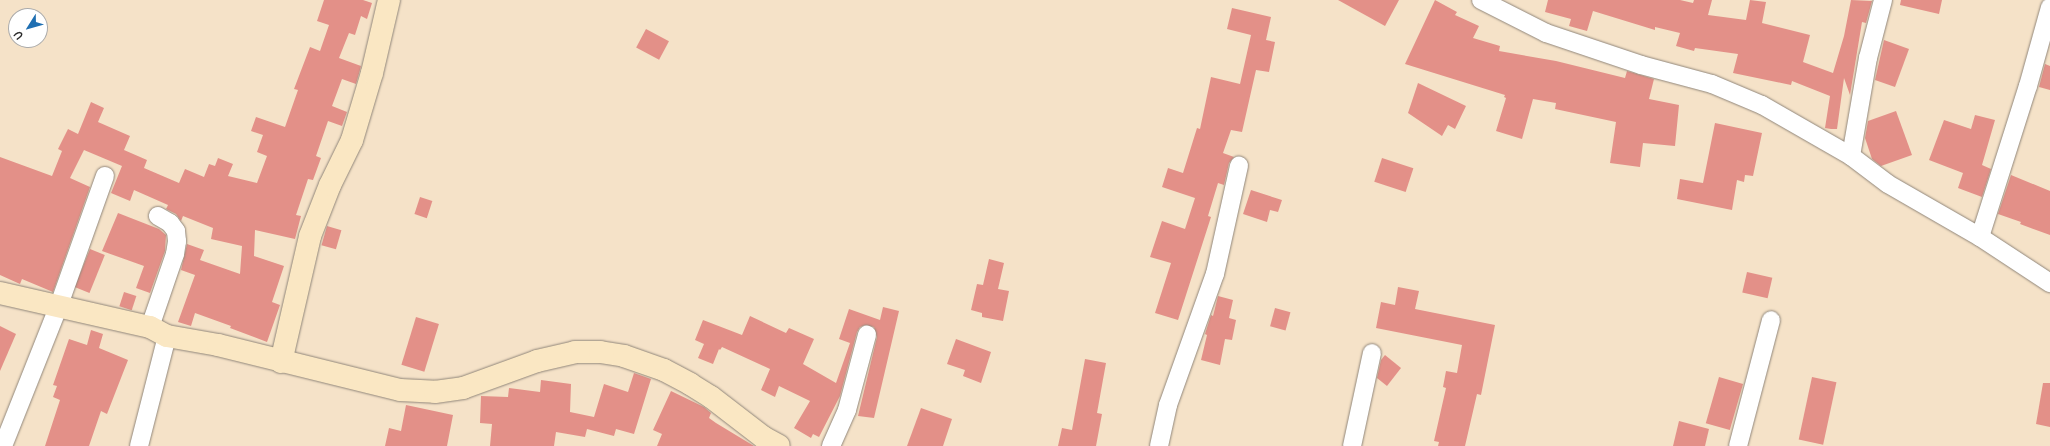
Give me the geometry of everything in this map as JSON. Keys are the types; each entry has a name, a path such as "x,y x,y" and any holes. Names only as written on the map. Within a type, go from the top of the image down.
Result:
{"street":[{"path":"281,362 310,236 320,210 352,140 372,73 389,0"},
{"path":"1483,0 1546,33 1641,65 1678,74 1736,92 1851,156 1888,184 1980,237 2050,283"},
{"path":"1851,156 1868,58 1883,0"},
{"path":"1980,237 2028,86 2050,7"},
{"path":"1159,446 1168,405 1215,274 1239,166"},
{"path":"3,446 59,305 105,176"},
{"path":"139,446 177,241 176,231 170,223 158,216"},
{"path":"0,293 59,305 159,332 400,390 435,392 463,388 558,355 575,352 600,352 641,361 664,370 711,397 762,437 779,446"},
{"path":"1738,446 1771,320"},
{"path":"831,446 847,410 867,335"},
{"path":"1352,446 1372,353"}],"building":[{"path":"324,0 363,0 372,3 367,19 361,16 355,35 349,33 339,58 361,66 356,84 342,79 332,106 347,112 342,126 328,121 316,156 321,158 313,180 308,179 296,215 301,216 295,239 255,230 254,256 284,266 272,302 280,305 267,342 230,328 231,326 195,313 191,326 178,322 195,275 181,270 187,244 204,250 200,260 240,274 242,246 211,239 213,228 183,216 181,221 176,214 166,209 168,205 134,190 130,201 111,193 122,166 84,150 70,178 90,187 53,292 22,279 20,284 0,275 0,157 52,176 62,151 58,149 68,129 78,134 91,102 104,108 98,122 130,136 124,150 147,160 144,168 179,183 185,169 204,177 209,164 215,166 218,158 233,164 228,176 257,183 267,156 257,152 263,135 251,131 256,117 285,127 298,90 294,89 310,47 320,51 329,25 317,21"},
{"path":"1338,0 1399,0 1385,26"},
{"path":"1435,0 1457,12 1455,15 1479,26 1473,38 1500,46 1499,51 1556,61 1625,78 1627,71 1654,79 1649,99 1679,105 1675,146 1643,143 1640,167 1610,163 1616,122 1555,109 1556,103 1533,99 1522,139 1496,131 1506,98 1504,97 1505,95 1405,64"},
{"path":"1548,0 1680,0 1693,3 1694,0 1712,0 1708,15 1746,20 1750,0 1766,2 1762,23 1810,35 1803,62 1833,73 1844,36 1851,0 1872,1 1866,23 1862,22 1850,95 1844,78 1837,129 1831,129 1825,128 1830,96 1792,81 1791,85 1733,73 1738,54 1695,48 1694,51 1676,46 1680,33 1655,27 1655,30 1593,11 1587,31 1569,26 1571,19 1545,12"},
{"path":"1901,0 1942,0 1939,14 1900,5"},
{"path":"1232,8 1271,17 1266,40 1275,42 1269,72 1256,70 1242,132 1231,130 1223,153 1234,157 1229,163 1224,185 1218,183 1208,216 1211,217 1178,320 1155,313 1171,263 1150,257 1162,221 1185,229 1195,198 1162,187 1168,168 1183,173 1197,128 1200,129 1211,77 1240,84 1251,35 1227,29"},
{"path":"646,29 669,41 659,60 636,48"},
{"path":"1884,40 1909,49 1895,87 1875,80"},
{"path":"2045,64 2050,66 2050,90 2039,87"},
{"path":"1418,83 1466,106 1455,129 1448,125 1442,136 1408,113"},
{"path":"1896,111 1912,155 1881,166 1872,159 1865,138 1868,121"},
{"path":"1975,115 1995,120 1982,165 1991,169 1982,197 1958,188 1963,173 1929,160 1944,120 1971,129"},
{"path":"1715,123 1762,133 1753,176 1745,175 1744,182 1737,180 1732,210 1677,199 1680,179 1703,183"},
{"path":"1382,158 1413,168 1406,192 1374,182"},
{"path":"2011,175 2050,191 2050,235 1998,214"},
{"path":"1251,190 1282,200 1278,212 1270,210 1267,222 1243,214"},
{"path":"420,197 432,201 427,218 414,214"},
{"path":"118,213 159,229 166,235 165,251 150,293 136,288 144,266 102,251"},
{"path":"327,226 341,230 336,249 321,245"},
{"path":"90,249 105,255 89,293 75,287"},
{"path":"989,259 1004,263 998,289 1009,291 1003,321 982,317 982,313 971,310 977,284 983,285"},
{"path":"1747,272 1772,278 1768,298 1742,292"},
{"path":"1398,287 1419,291 1415,309 1495,325 1481,395 1477,394 1465,446 1438,446 1439,442 1434,441 1446,388 1443,387 1446,371 1457,373 1462,345 1376,328 1381,302 1395,305"},
{"path":"124,292 136,296 132,310 119,306"},
{"path":"1218,296 1233,300 1229,318 1236,320 1232,340 1225,339 1220,365 1201,360 1207,335 1205,334 1211,315 1213,316"},
{"path":"883,307 899,311 874,418 858,416 877,337 874,327 865,325 860,327 857,332 840,396 819,437 813,434 811,438 794,428 810,401 779,386 775,397 761,390 770,369 722,347 720,350 719,349 713,364 698,358 704,344 695,340 703,320 742,335 750,316 786,333 789,328 814,339 803,364 836,383 850,343 839,339 849,309 880,320"},
{"path":"1275,308 1290,312 1286,330 1270,326"},
{"path":"416,317 439,324 424,372 401,365"},
{"path":"0,326 16,334 0,371"},
{"path":"91,330 103,334 99,348 128,360 107,414 101,411 89,446 45,446 60,400 53,397 57,386 53,385 69,339 87,345"},
{"path":"956,339 991,352 981,383 963,376 965,370 947,364"},
{"path":"1385,355 1401,368 1387,386 1377,378 1381,360"},
{"path":"1085,359 1106,363 1097,413 1102,414 1096,446 1058,446 1062,428 1072,430"},
{"path":"634,373 651,379 634,434 616,429 614,436 587,429 585,437 556,432 554,446 490,446 492,424 480,423 481,396 508,397 509,388 540,392 541,380 571,384 570,412 594,417 604,384 628,392"},
{"path":"1719,377 1743,384 1730,430 1706,423"},
{"path":"1812,377 1836,382 1823,445 1799,440"},
{"path":"2043,383 2050,383 2050,427 2036,424"},
{"path":"671,391 704,407 711,413 709,418 754,446 657,446 662,434 653,430"},
{"path":"406,405 453,415 447,446 385,446 389,428 401,431"},
{"path":"921,408 952,419 943,446 907,446"},
{"path":"1679,421 1709,429 1705,446 1673,446"}]}
